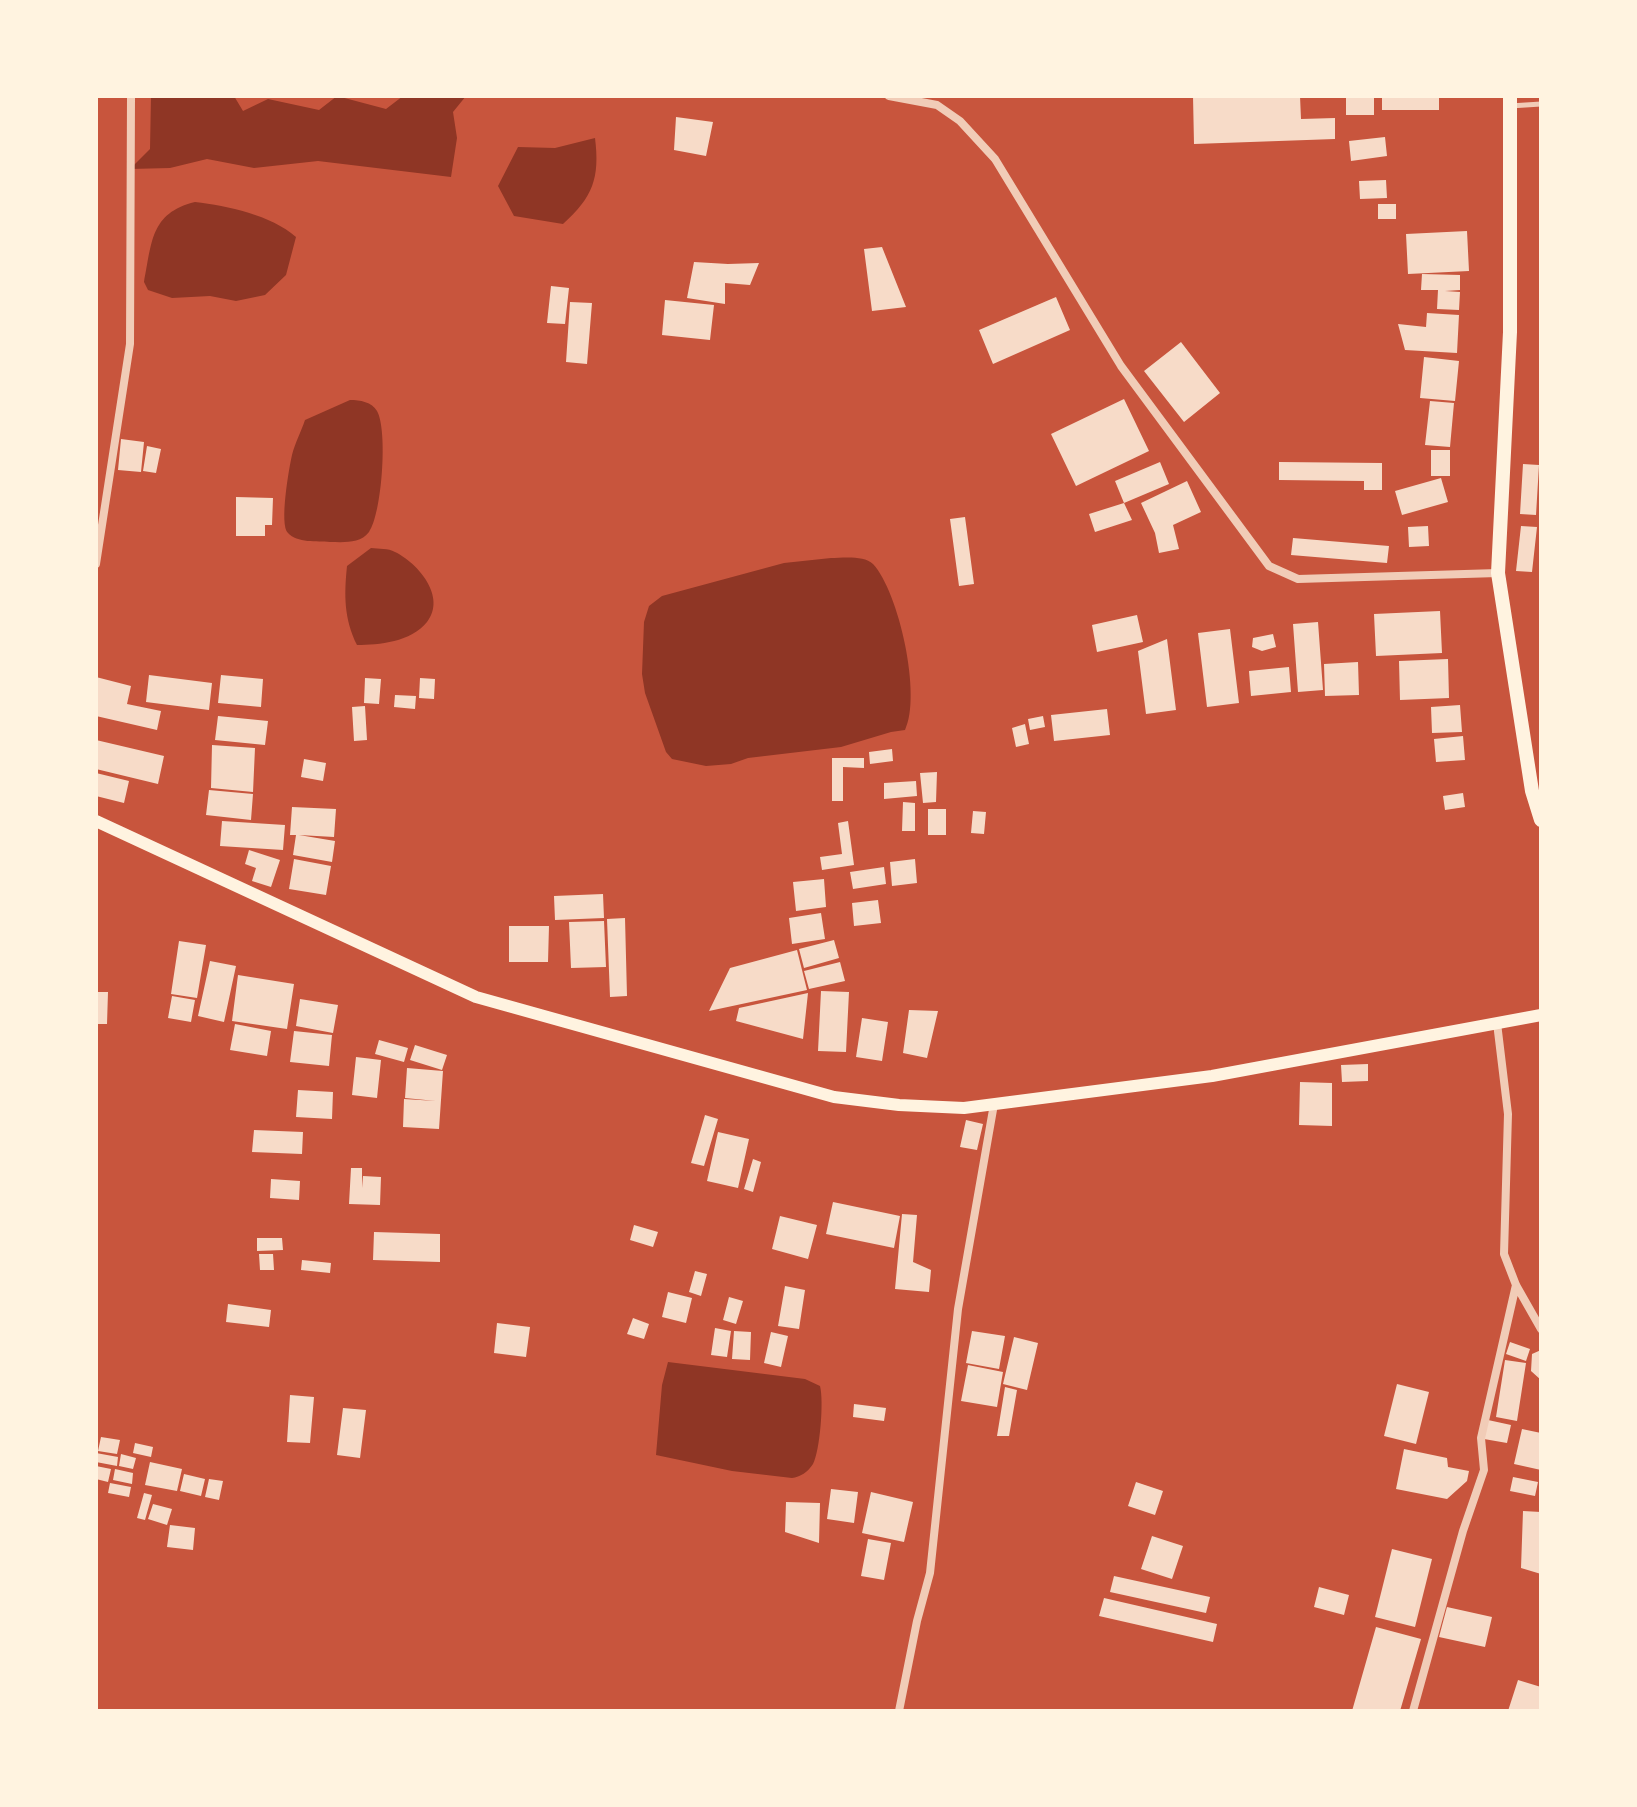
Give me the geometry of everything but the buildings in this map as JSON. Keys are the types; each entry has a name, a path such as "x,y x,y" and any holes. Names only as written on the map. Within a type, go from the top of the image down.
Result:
{"main road":[{"path":"1510,101 1510,332 1498,573 1532,791 1541,820"},
{"path":"96,821 476,997 834,1097 899,1105 964,1108 1212,1076 1541,1015"}],"street":[{"path":"96,564 130,344 131,96"},
{"path":"889,96 937,105 960,121 995,159 1121,366 1269,566 1298,579 1498,573"},
{"path":"1497,1023 1508,1114 1504,1254 1516,1285 1541,1329"},
{"path":"899,1711 930,1573 958,1309 994,1104"},
{"path":"1413,1711 1459,1545 1484,1470 1481,1438 1516,1285"}],"lane":[{"path":"1510,101 1541,104"}],"shaded area":[{"path":"151,96 234,96 243,111 268,99 319,110 337,96 386,109 403,96 466,96 453,112 457,138 451,177 318,161 254,168 207,159 170,168 130,169 150,149"},
{"path":"595,138 596,165 592,186 581,205 563,224 514,216 498,186 518,147 555,148"},
{"path":"195,202 262,217 296,237 286,275 265,295 236,301 210,296 172,298 148,290 144,282 152,242 161,222 180,207"},
{"path":"350,400 372,405 380,421 382,472 374,522 365,536 346,542 308,541 292,536 285,528 286,496 292,455 305,420"},
{"path":"371,548 395,552 413,564 427,582 434,602 427,622 412,634 385,643 357,645 346,607 347,566"},
{"path":"831,558 864,559 873,564 883,578 899,620 909,670 910,714 905,730 841,747 748,758 731,764 706,766 672,759 666,752 645,693 642,674 644,622 649,606 662,596 784,563"},
{"path":"668,1362 805,1379 820,1386 819,1438 811,1467 804,1474 792,1478 732,1471 656,1455 662,1385"}]}
